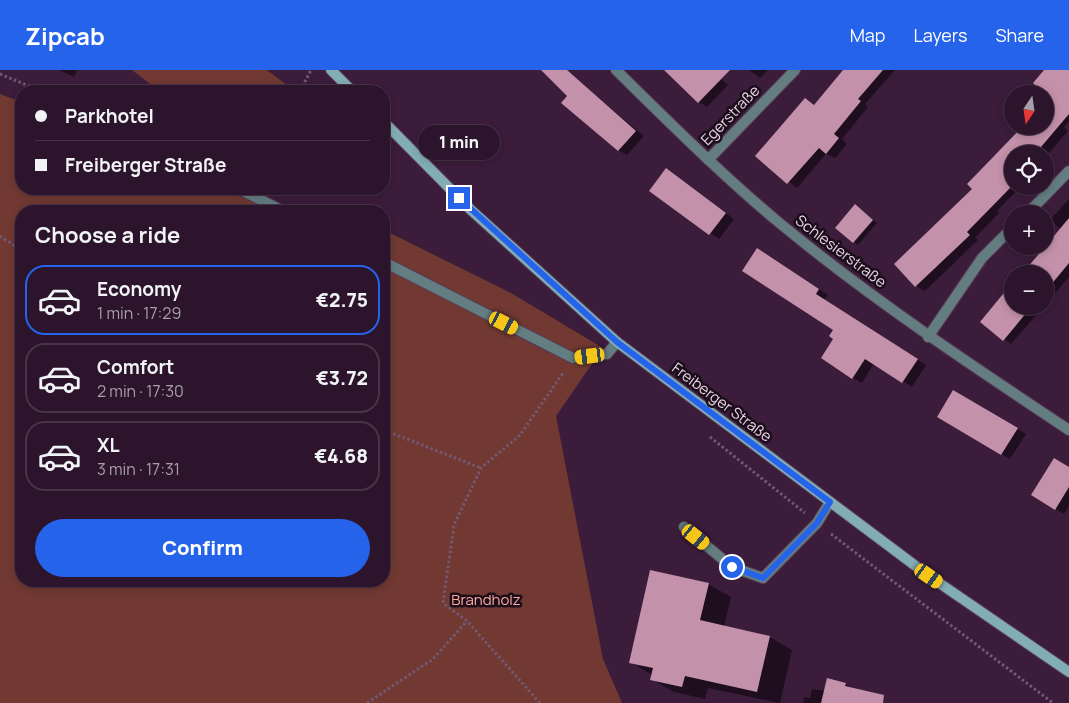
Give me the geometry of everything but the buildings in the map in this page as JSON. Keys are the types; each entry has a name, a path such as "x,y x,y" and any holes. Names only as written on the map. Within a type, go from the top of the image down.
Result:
{"main road":[{"path":"331,70 346,85"},
{"name":"Freiberger Straße","path":"390,128 472,210 617,342 929,576 1069,672"}],"street":[{"name":"Schlesierstraße","path":"616,70 708,160 782,225 928,337 1069,430"},
{"name":"Egerstraße","path":"708,160 795,70"},
{"path":"1036,205 1069,172"},
{"path":"250,195 271,205"},
{"path":"928,337 982,258 1004,236"},
{"path":"390,265 573,358 607,354 617,342"},
{"path":"684,527 732,567 763,578 817,523 830,502"}],"path":[{"path":"303,85 311,70"},
{"path":"0,74 27,85"},
{"path":"0,236 15,246"},
{"path":"540,703 468,622 443,603 454,525 482,468 520,434 573,358"},
{"path":"390,432 482,468"},
{"path":"367,703 433,659 468,622"}],"green space":[{"path":"132,70 267,70 287,85 151,85"},
{"name":"Brandholz","path":"0,94 15,100 15,195 237,195 282,205 15,205 15,587 390,587 390,233 511,293 603,348 556,416 603,659 622,703 0,703"}],"route":[{"path":"459,198 617,342 830,502 817,523 763,578 732,567"}]}
